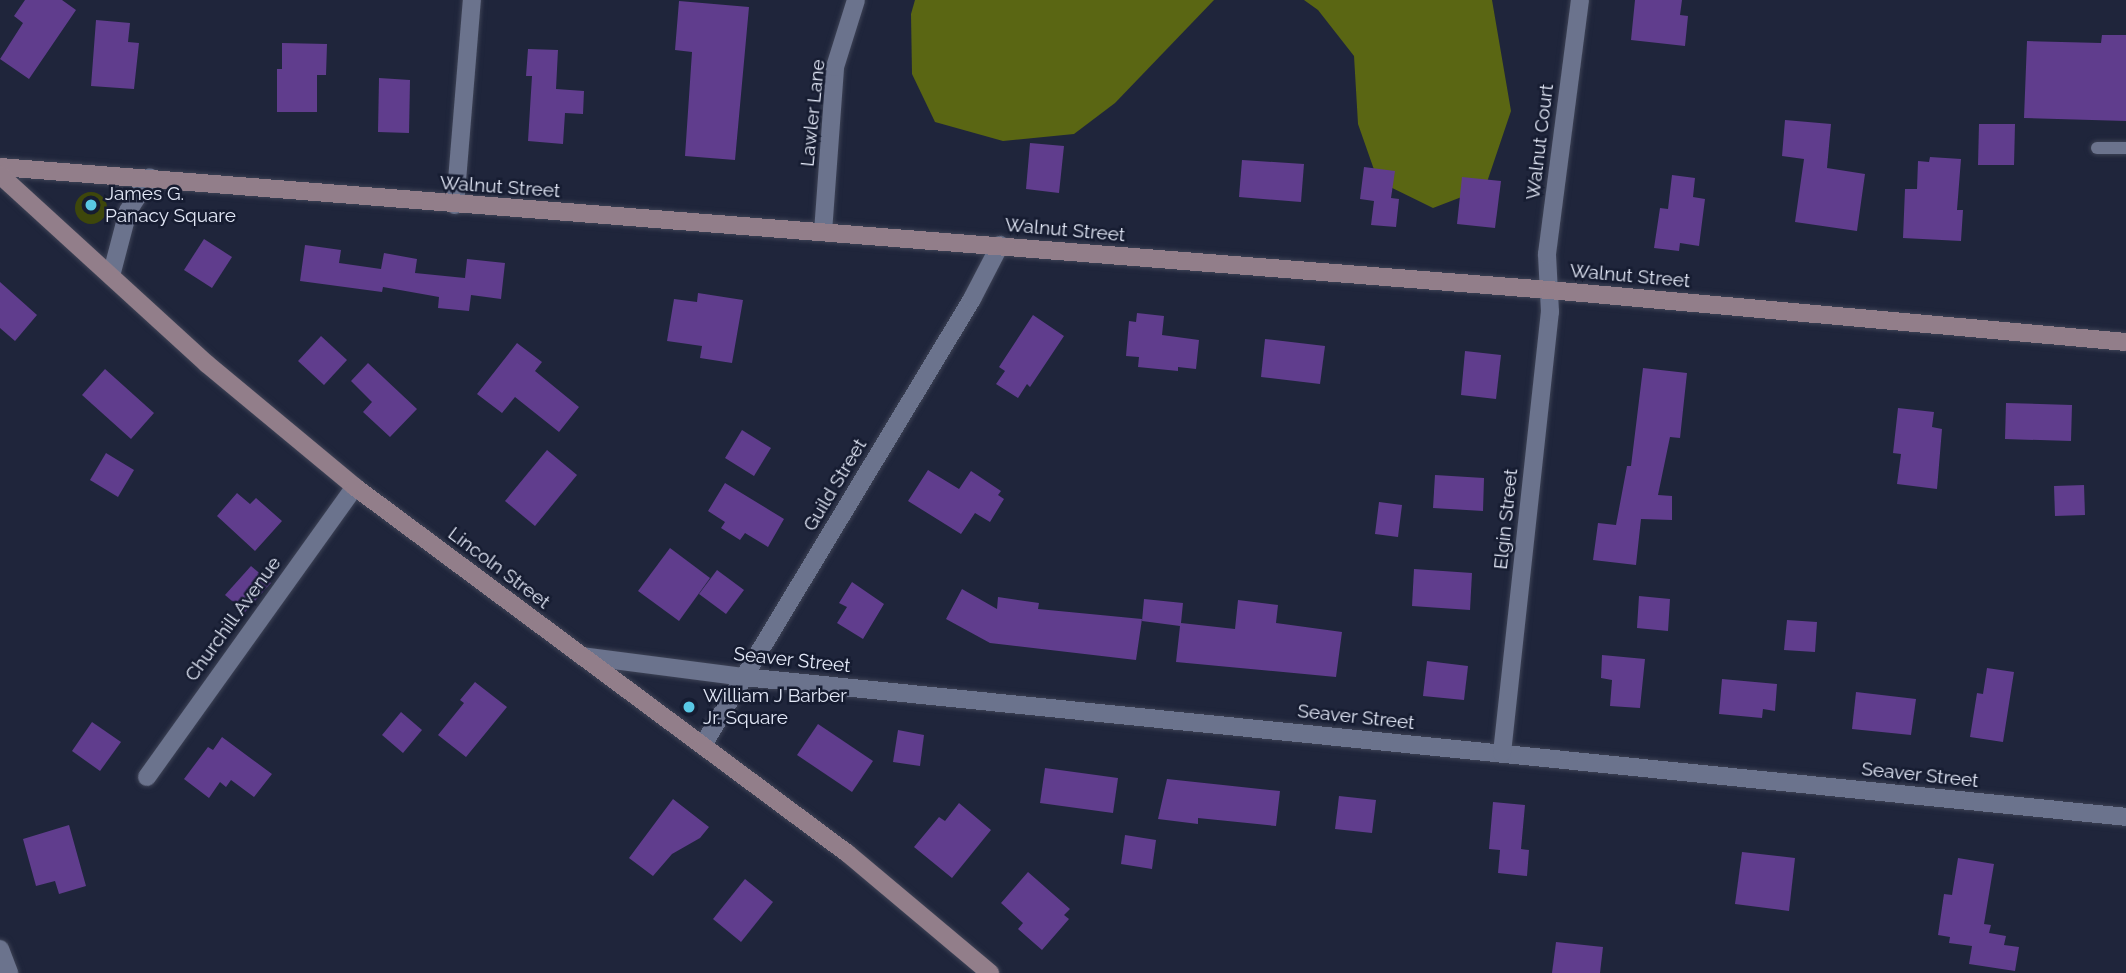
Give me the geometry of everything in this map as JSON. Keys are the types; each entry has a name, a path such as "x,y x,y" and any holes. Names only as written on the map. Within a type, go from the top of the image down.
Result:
{"street":[{"path":"455,205 472,0"},
{"name":"Lawler Lane","path":"824,232 835,67 856,0"},
{"name":"Walnut Court","path":"1549,290 1547,254 1580,0"},
{"name":"Walnut Street","path":"0,167 1549,290 2126,342"},
{"name":"Lincoln Street","path":"0,175 207,364 355,487 846,853 990,973"},
{"path":"111,276 128,211 150,177"},
{"name":"Guild Street","path":"704,746 972,299 1000,245"},
{"name":"Elgin Street","path":"1502,753 1550,312 1549,290"},
{"name":"Churchill Avenue","path":"147,777 355,487"},
{"name":"Seaver Street","path":"582,656 744,677 2126,817"},
{"path":"0,950 9,973"}],"lane":[{"path":"2097,148 2126,148"}],"green space":[{"path":"915,0 1214,0 1115,103 1074,134 1003,141 935,122 912,74 911,14"},
{"path":"1304,0 1492,0 1511,111 1485,188 1433,208 1378,181 1358,124 1354,56 1318,10"},
{"path":"91,192 103,196 107,208 103,220 91,224 79,220 75,208 79,196"}],"building":[{"path":"25,0 62,0 76,10 29,79 0,59 23,23 14,16"},
{"path":"1635,0 1682,0 1680,15 1688,16 1685,46 1631,40"},
{"path":"679,1 749,7 735,160 685,156 692,52 675,50"},
{"path":"96,20 130,23 128,42 139,43 134,89 91,86"},
{"path":"2102,35 2126,35 2126,121 2024,118 2027,41 2101,43"},
{"path":"282,43 327,44 326,75 317,75 317,112 277,112 277,69 282,69"},
{"path":"528,49 558,50 556,89 584,91 583,114 565,113 563,144 528,141 532,76 526,76"},
{"path":"379,78 410,80 409,133 378,132"},
{"path":"1785,120 1831,124 1827,168 1865,174 1857,231 1795,222 1804,159 1782,156"},
{"path":"1979,124 2015,124 2014,165 1978,165"},
{"path":"1030,143 1064,146 1059,193 1026,189"},
{"path":"1930,157 1961,159 1957,210 1963,210 1961,241 1903,238 1905,189 1917,189 1918,161 1929,162"},
{"path":"1242,160 1304,164 1301,202 1239,197"},
{"path":"1364,167 1395,171 1391,198 1399,199 1396,227 1371,225 1374,201 1360,199"},
{"path":"1672,175 1695,178 1693,197 1705,199 1699,246 1680,243 1679,251 1654,248 1660,208 1668,209"},
{"path":"1462,177 1501,181 1495,228 1457,224"},
{"path":"204,239 232,257 212,288 184,270"},
{"path":"305,245 341,250 339,263 381,269 384,253 417,259 415,273 465,278 467,259 505,263 501,299 471,295 469,311 438,308 439,297 383,287 382,292 300,281"},
{"path":"0,282 37,315 15,341 0,328"},
{"path":"698,293 743,300 732,363 700,358 702,346 667,341 674,299 697,302"},
{"path":"1137,313 1164,316 1162,335 1199,340 1196,369 1178,367 1178,371 1138,367 1139,357 1126,356 1129,321 1136,322"},
{"path":"1033,315 1064,336 1030,387 1027,384 1018,398 996,384 1005,371 999,367"},
{"path":"321,336 347,360 324,385 298,361"},
{"path":"1265,339 1325,346 1320,384 1261,377"},
{"path":"517,343 542,362 535,371 579,407 559,432 515,397 502,413 477,394"},
{"path":"1465,351 1501,355 1496,399 1461,395"},
{"path":"368,363 417,409 390,437 363,412 372,402 351,381"},
{"path":"1643,368 1687,373 1680,438 1670,437 1658,495 1672,496 1672,520 1641,519 1636,565 1593,560 1598,523 1616,525 1627,466 1631,466"},
{"path":"105,369 154,413 131,439 82,395"},
{"path":"2006,403 2072,405 2071,441 2005,439"},
{"path":"1898,408 1934,412 1932,427 1942,429 1937,489 1897,484 1901,454 1893,453"},
{"path":"742,430 771,448 754,476 725,458"},
{"path":"547,450 577,475 535,526 505,501"},
{"path":"106,453 134,470 118,497 90,480"},
{"path":"928,470 959,489 971,471 1001,491 998,495 1004,499 990,522 975,513 961,534 908,501"},
{"path":"1435,475 1484,478 1483,511 1433,508"},
{"path":"725,483 784,519 768,547 745,533 740,540 721,528 725,522 708,511"},
{"path":"2084,485 2085,515 2055,516 2054,486"},
{"path":"237,493 250,504 256,498 282,521 255,551 217,516"},
{"path":"1379,502 1402,505 1398,537 1375,534"},
{"path":"670,548 710,578 679,621 638,591"},
{"path":"251,566 271,583 245,612 225,595"},
{"path":"1414,569 1472,573 1470,610 1412,606"},
{"path":"717,570 744,590 726,614 699,594"},
{"path":"852,582 884,604 863,639 837,623 847,607 839,603"},
{"path":"962,589 997,609 998,597 1039,603 1038,609 1142,619 1136,660 990,643 946,619"},
{"path":"1639,596 1670,599 1668,631 1637,628"},
{"path":"1144,599 1183,603 1181,623 1235,629 1238,600 1278,605 1276,623 1342,632 1336,677 1176,662 1180,626 1142,621"},
{"path":"1787,620 1817,622 1815,652 1784,650"},
{"path":"1602,655 1645,659 1640,708 1610,706 1612,680 1601,678"},
{"path":"1427,661 1468,666 1464,700 1423,696"},
{"path":"1987,668 2014,672 2003,742 1970,737 1977,693 1983,694"},
{"path":"1722,679 1777,684 1775,711 1763,709 1762,718 1719,714"},
{"path":"475,682 507,707 466,757 438,735 464,703 460,700"},
{"path":"1856,692 1916,699 1911,735 1852,729"},
{"path":"401,712 422,730 403,753 382,735"},
{"path":"92,722 121,742 100,771 72,751"},
{"path":"818,724 873,761 852,792 797,755"},
{"path":"898,730 924,735 920,766 893,762"},
{"path":"222,737 272,774 254,797 231,780 226,787 220,782 209,798 184,779 208,747 213,750"},
{"path":"1045,768 1118,778 1113,813 1040,803"},
{"path":"1167,779 1280,791 1276,826 1198,818 1198,824 1158,819"},
{"path":"1339,796 1376,800 1372,833 1335,829"},
{"path":"673,799 709,827 700,838 672,854 653,876 629,858"},
{"path":"1493,802 1525,805 1521,849 1529,850 1527,876 1498,873 1500,850 1489,849"},
{"path":"959,803 991,830 952,878 914,847 939,817 945,821"},
{"path":"69,825 86,886 59,894 55,881 36,886 23,839"},
{"path":"1125,835 1156,840 1152,869 1121,864"},
{"path":"1742,852 1795,858 1789,911 1735,904"},
{"path":"1958,858 1994,864 1984,924 1991,925 1989,933 2006,936 2004,945 2019,947 2015,971 1969,964 1972,946 1949,943 1950,937 1938,935 1944,894 1952,895"},
{"path":"1028,872 1070,909 1064,915 1069,919 1042,950 1018,929 1023,923 1001,903"},
{"path":"745,879 773,902 741,942 713,919"},
{"path":"1556,942 1603,947 1600,973 1552,973"}],"place":[{"name":"James G. Panacy Square","path":"91,205"},
{"name":"William J Barber Jr. Square","path":"689,707"}]}
